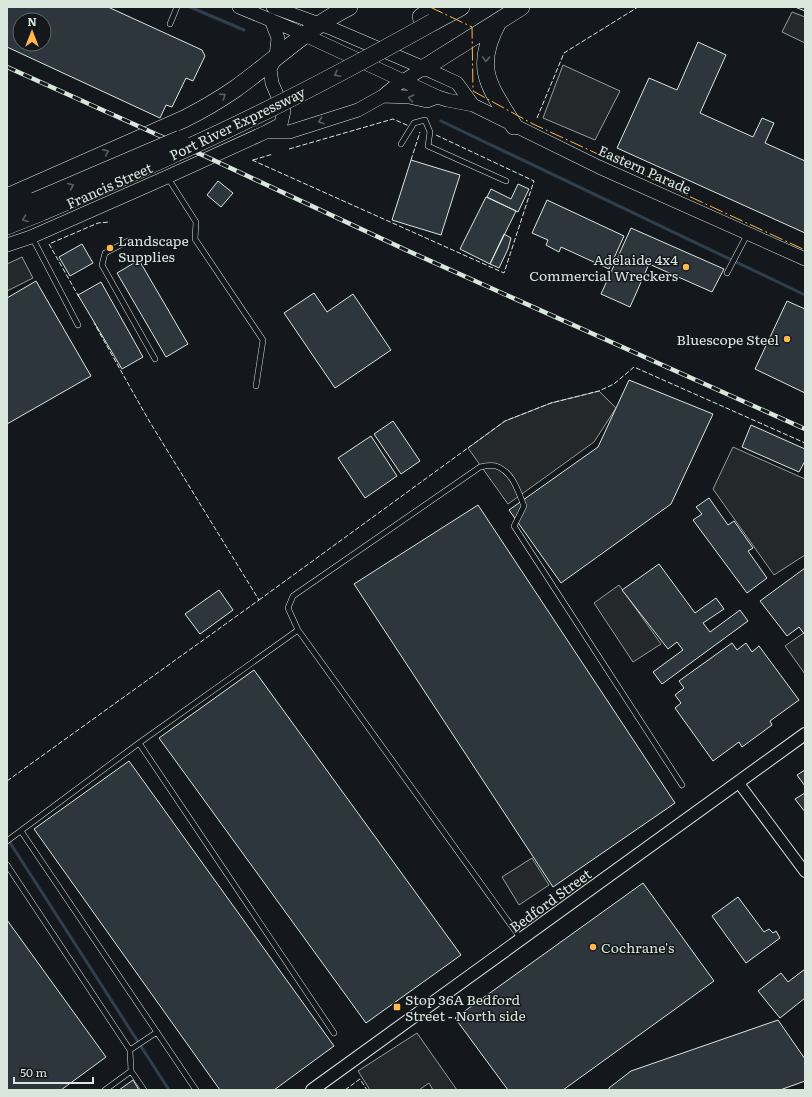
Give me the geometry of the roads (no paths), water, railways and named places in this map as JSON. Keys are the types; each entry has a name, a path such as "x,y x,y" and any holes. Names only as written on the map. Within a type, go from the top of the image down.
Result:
{"highway":[{"name":"Port River Expressway","path":"7,226 39,207 177,153 373,56 430,15 461,7"},
{"path":"424,68 521,7"},
{"path":"7,197 184,119 209,106 235,89 304,35 326,27 343,10"},
{"path":"498,22 490,36 486,50 486,72 496,95 514,126"},
{"name":"Port River Expressway","path":"7,212 39,207"}],"main road":[{"name":"Eastern Parade","path":"239,7 272,13 326,27 457,83 474,105"},
{"name":"Eastern Parade","path":"272,13 304,35 340,52 438,97 474,105 599,167 805,259"},
{"path":"266,132 281,124 284,111 272,83 270,69 276,57 278,38 272,13"},
{"path":"326,27 340,52"},
{"path":"266,132 289,132 358,110 383,96 424,68"},
{"path":"383,96 409,97 427,101 438,97"},
{"name":"Francis Street","path":"7,245 167,177 266,132"}],"street":[{"name":"Bedford Street","path":"312,1090 805,734"},
{"path":"738,782 805,872"}],"lane":[{"path":"170,24 177,7"},
{"path":"401,144 414,122 425,120 430,132 428,146 506,181"},
{"path":"167,177 196,222 195,239 263,340 256,386"},
{"path":"727,273 748,233"},
{"path":"31,236 78,325"},
{"path":"128,241 105,253 102,265 155,359"},
{"path":"521,939 298,630 288,608 293,596 480,467 495,466 506,472 514,483 524,506 514,526 682,784"},
{"path":"7,841 139,743 298,630"},
{"path":"139,743 334,1033"},
{"path":"21,831 196,1090"},
{"path":"7,865 130,1050 131,1072 144,1090"},
{"path":"130,1050 157,1032"},
{"path":"105,1090 131,1072"}],"waterway":[{"path":"190,7 244,30"},
{"path":"441,121 805,295"},
{"path":"7,838 169,1090"}],"railway":[{"path":"7,67 209,158 406,250 805,429"}],"place":[{"name":"Landscape Supplies","path":"110,248"},
{"name":"Adelaide 4x4 Commercial Wreckers","path":"686,267"},
{"name":"Bluescope Steel","path":"787,339"},
{"name":"Cochrane's","path":"593,947"},
{"name":"Stop 36A Bedford Street - North side","path":"397,1007"}]}
